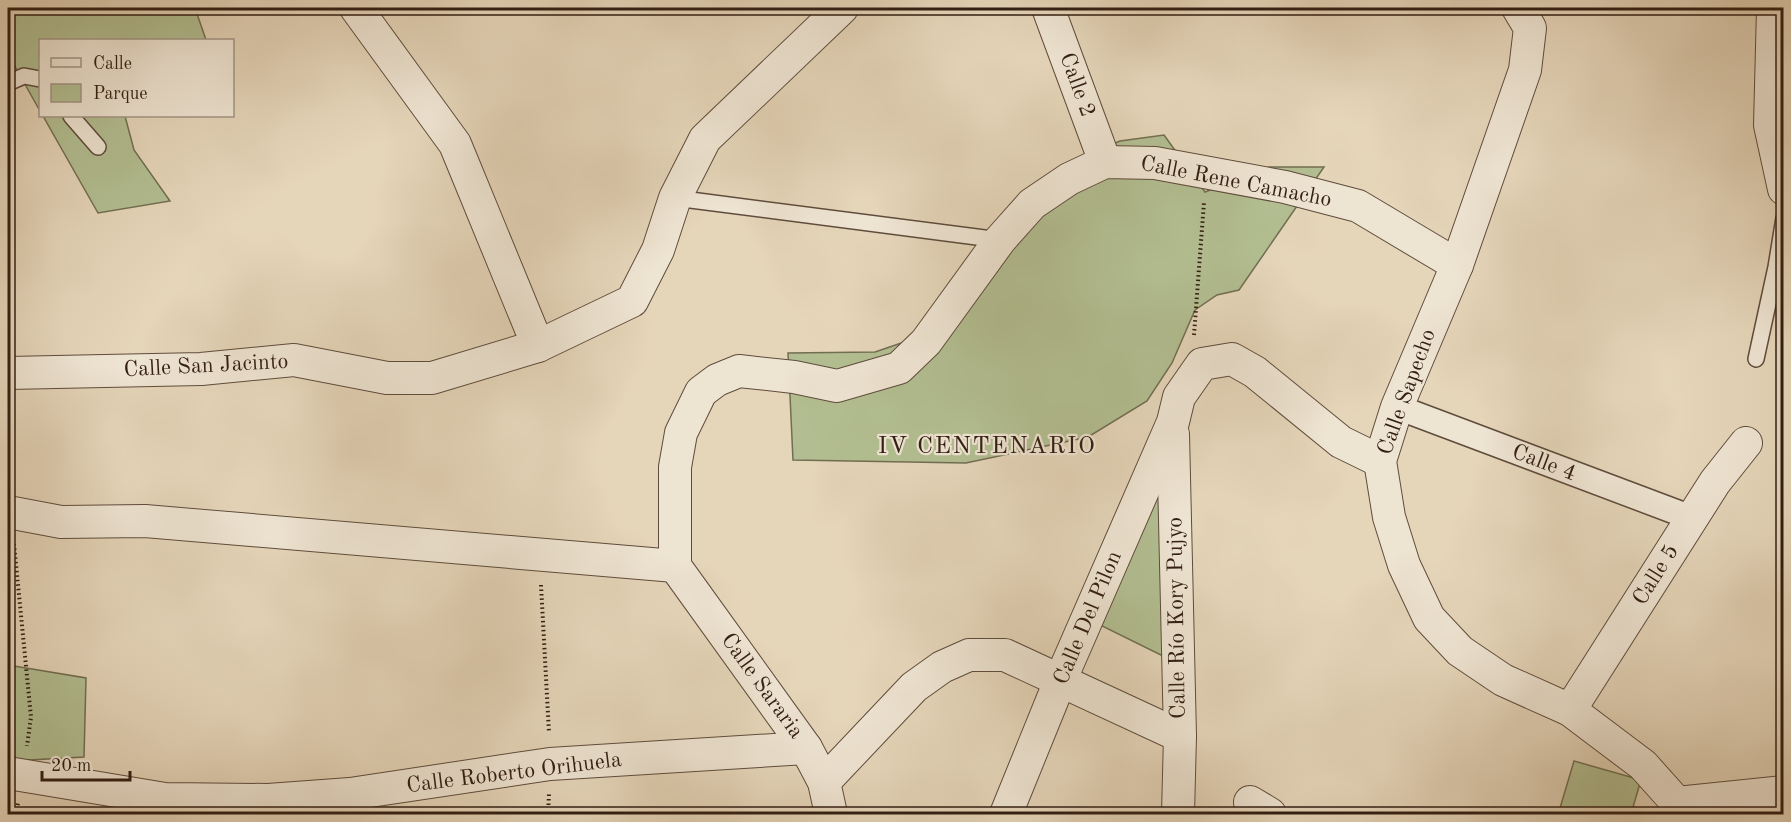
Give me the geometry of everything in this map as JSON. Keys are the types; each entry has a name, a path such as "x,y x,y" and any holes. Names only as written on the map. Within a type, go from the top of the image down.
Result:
{"street":[{"path":"357,8 454,144 538,346"},
{"name":"Calle San Jacinto","path":"8,374 201,369 294,360 387,378 432,378 538,346 632,300 658,250 675,198 705,139 842,8"},
{"name":"Calle 2","path":"1048,8 1105,162"},
{"path":"1773,8 1770,125 1784,189"},
{"name":"Calle Sapecho","path":"1524,18 1525,69 1457,265 1396,407 1380,461 1389,517 1404,565 1429,618 1460,651 1503,680 1570,710 1643,765 1680,809"},
{"name":"Calle Rene Camacho","path":"675,566 675,467 681,433 701,392 717,380 739,371 794,377 837,386 899,368 926,342 1000,240 1032,204 1069,179 1105,162 1155,163 1285,187 1358,206 1457,265"},
{"path":"1173,422 1179,397 1202,364 1232,358 1255,372 1341,442 1380,461"},
{"name":"Calle 4","path":"1396,407 1692,519"},
{"name":"Calle Del Pilon","path":"1006,814 1060,681 1173,422"},
{"name":"Calle Río Kory Pujyo","path":"1173,422 1180,736 1178,814"},
{"name":"Calle 5","path":"1570,710 1715,482 1746,443"},
{"path":"9,512 61,522 145,521 675,566"},
{"name":"Calle Sararia","path":"675,566 806,748 824,782 831,814"},
{"path":"824,782 914,687 942,667 969,655 1005,655 1180,736"},
{"name":"Calle Roberto Orihuela","path":"15,774 165,799 268,800 350,794 550,764 806,748"},
{"path":"1680,809 1784,792"}],"lane":[{"path":"8,83 24,75 39,79"},
{"path":"71,117 99,147"},
{"path":"675,198 1000,240"},
{"path":"1756,358 1784,218"}],"path":[{"path":"1202,364 1193,333 1205,192"},
{"path":"9,512 32,717 15,774"},
{"path":"539,554 550,764 548,814"}],"green space":[{"path":"8,8 195,8 206,39 39,39 39,109 13,63 8,65"},
{"path":"44,117 125,117 134,150 170,201 98,213"},
{"path":"1164,135 1205,192 1269,167 1324,167 1239,290 1217,295 1195,310 1172,363 1147,401 1088,437 966,463 793,460 788,353 875,352 916,338 1081,157 1120,141"},
{"path":"1162,472 1165,657 1100,625"},
{"path":"14,666 86,678 84,757 11,761 8,759 8,673"},
{"path":"1574,761 1641,780 1631,814 1581,814 1560,808"}],"district":[{"name":"IV CENTENARIO","path":"987,447"}]}
